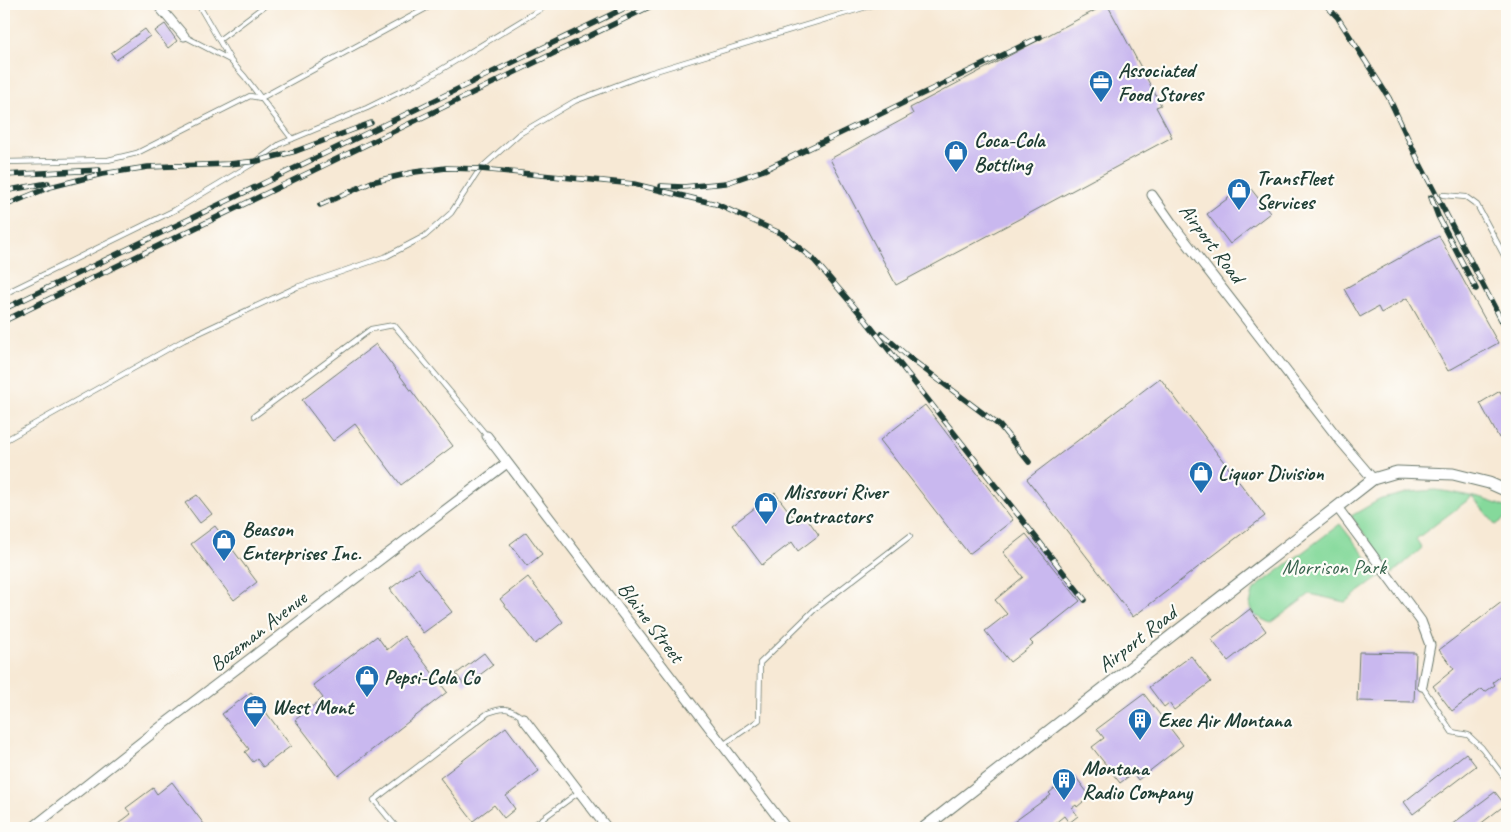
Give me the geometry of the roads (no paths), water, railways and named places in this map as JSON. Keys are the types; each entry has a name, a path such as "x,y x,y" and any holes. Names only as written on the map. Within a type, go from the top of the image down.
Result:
{"street":[{"path":"157,4 184,36"},
{"name":"Airport Road","path":"1152,195 1333,431 1373,479"},
{"name":"Blaine Street","path":"487,436 786,828"},
{"name":"Bozeman Avenue","path":"32,828 163,725 507,462"},
{"name":"Airport Road","path":"924,828 1373,479 1397,472 1453,474 1488,483 1507,491"},
{"path":"1336,507 1421,621 1430,645 1422,686"},
{"path":"522,718 607,828"}],"lane":[{"path":"198,4 230,60 292,139"},
{"path":"219,40 267,4"},
{"path":"4,162 108,160 137,153 250,96 261,98 434,4"},
{"path":"4,294 175,210 257,161 280,144 367,108 424,80 549,4"},
{"path":"4,441 184,340 297,287 387,256 426,236 451,213 480,169 493,157 519,134 575,101 649,73 876,4"},
{"path":"184,36 230,60"},
{"path":"1443,196 1466,197 1477,206 1507,261"},
{"path":"254,416 371,330 394,325 487,436"},
{"path":"723,745 759,720 760,663 815,609 910,536"},
{"path":"1422,686 1452,732 1468,735 1482,748 1507,781"},
{"path":"396,828 374,800 488,714 501,708 514,710 522,718"},
{"path":"530,828 579,792"}],"railway":[{"path":"4,309 633,4"},
{"path":"4,321 655,4"},
{"path":"1325,4 1338,18 1389,98 1418,160 1507,331"},
{"path":"661,186 683,187 726,183 764,170 1040,37"},
{"path":"4,206 50,187 102,174 148,167 257,161 296,151 371,123"},
{"path":"320,205 372,182 415,172 446,168 480,169 634,184 716,204 782,234 814,260 863,317 1085,600"},
{"path":"4,175 99,170"},
{"path":"4,191 48,183"},
{"path":"1431,197 1438,216 1476,289"},
{"path":"882,334 911,359 1000,426 1029,462"}],"place":[{"name":"Associated Food Stores","path":"1101,103"},
{"name":"Coca-Cola Bottling","path":"956,173"},
{"name":"TransFleet Services","path":"1239,211"},
{"name":"Liquor Division","path":"1201,494"},
{"name":"Missouri River Contractors","path":"766,525"},
{"name":"Beason Enterprises Inc.","path":"224,562"},
{"name":"Pepsi-Cola Co","path":"367,698"},
{"name":"West Mont","path":"255,728"},
{"name":"Exec Air Montana","path":"1140,741"},
{"name":"Montana Radio Company","path":"1064,801"}],"park label":[{"name":"Morrison Park","path":"1334,567"}]}
